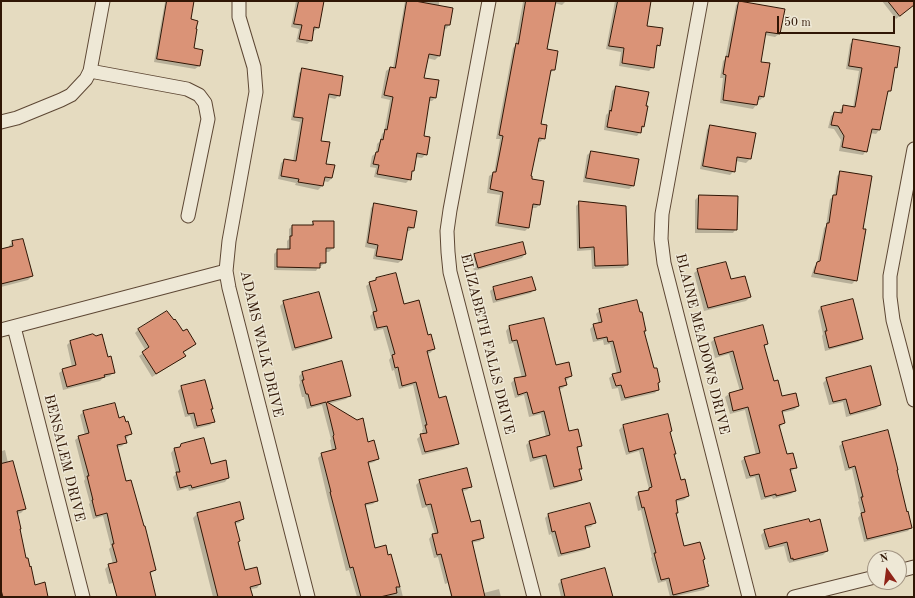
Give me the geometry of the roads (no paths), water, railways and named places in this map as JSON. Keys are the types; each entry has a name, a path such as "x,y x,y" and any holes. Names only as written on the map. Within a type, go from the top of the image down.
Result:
{"street":[{"path":"1,122 24,115 71,95 86,79 90,71 103,1"},
{"name":"ADAMS WALK DRIVE","path":"239,1 239,17 254,67 256,92 229,242 226,271 231,296 308,597"},
{"name":"ELIZABETH FALLS DRIVE","path":"489,1 450,210 447,231 448,252 450,272 534,597"},
{"name":"BLAINE MEADOWS DRIVE","path":"701,1 662,214 662,239 664,263 749,597"},
{"path":"90,71 187,88 199,95 205,103 208,119 188,216"},
{"path":"914,149 890,276 890,297 893,320 914,400"},
{"path":"7,328 226,271"},
{"name":"BENSALEM DRIVE","path":"7,328 83,597"},
{"path":"794,597 867,579"}]}
